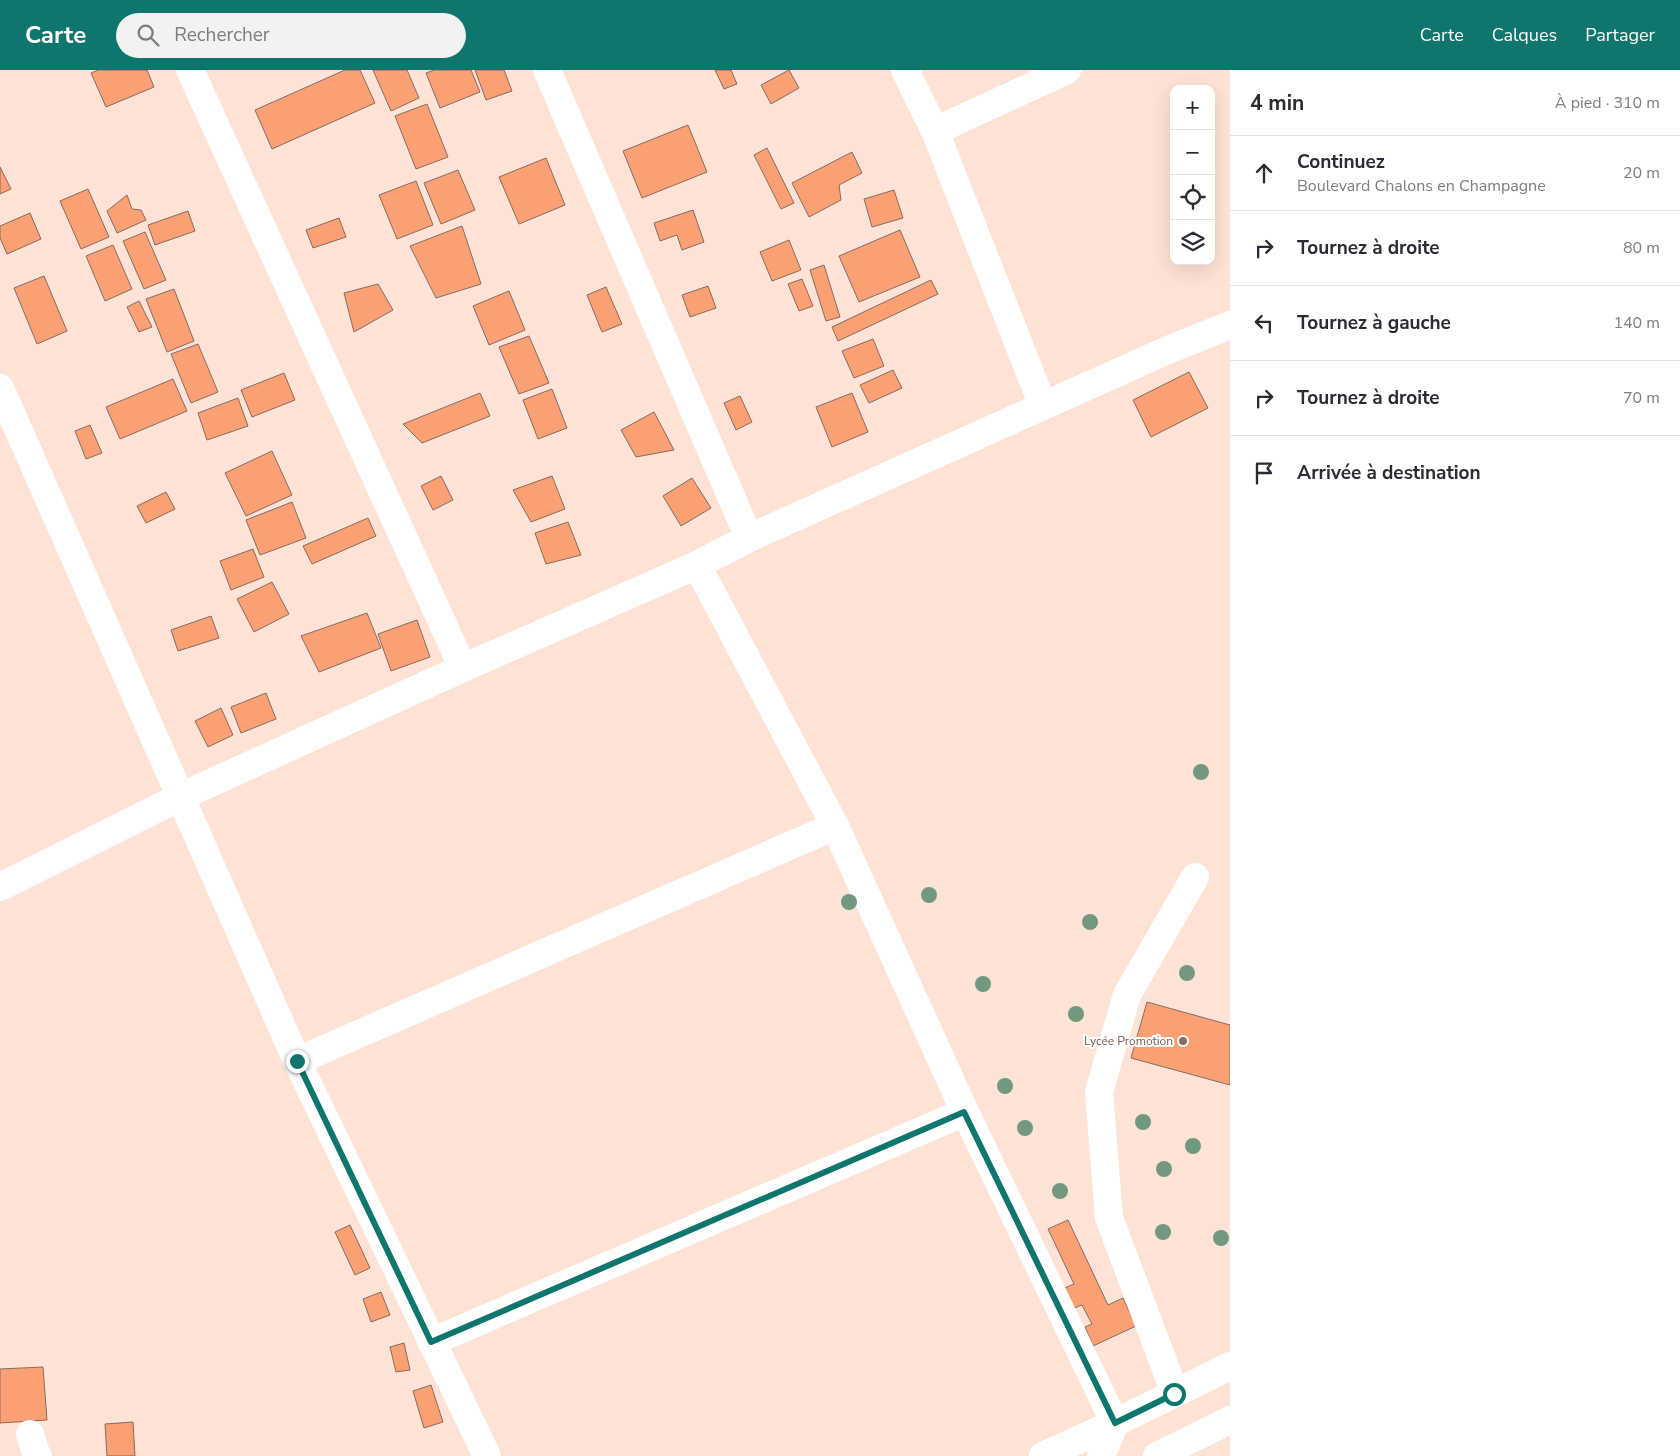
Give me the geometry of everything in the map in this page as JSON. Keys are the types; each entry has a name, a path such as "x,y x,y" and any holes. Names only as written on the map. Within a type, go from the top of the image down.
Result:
{"street":[{"path":"190,70 463,668"},
{"path":"547,70 749,538"},
{"path":"906,70 935,131 1043,406"},
{"path":"935,131 1066,70"},
{"path":"0,887 180,797 463,668 696,565 749,538 1168,350 1230,325"},
{"path":"0,388 297,1061 487,1456"},
{"path":"696,565 835,826 964,1112 1115,1423 1101,1456"},
{"path":"297,1061 835,826"},
{"path":"1174,1394 1109,1218 1099,1092 1127,995 1195,877"},
{"path":"431,1342 964,1112"},
{"path":"1043,1456 1230,1366"},
{"path":"1157,1456 1230,1420"}],"building":[{"path":"98,70 147,70 154,87 106,107 91,73"},
{"path":"345,70 360,70 375,103 272,149 255,110"},
{"path":"373,70 407,70 419,98 391,111"},
{"path":"434,70 471,70 480,92 440,108 426,73"},
{"path":"475,70 504,70 512,91 486,100"},
{"path":"715,70 731,70 737,84 724,89"},
{"path":"789,70 799,88 771,104 761,85"},
{"path":"427,104 448,157 416,169 395,116"},
{"path":"688,125 707,172 642,198 623,151"},
{"path":"767,148 794,203 781,209 754,155"},
{"path":"852,152 862,173 839,185 841,200 809,217 792,183"},
{"path":"546,158 565,205 519,224 499,177"},
{"path":"0,167 11,189 0,194"},
{"path":"458,170 475,210 441,224 424,183"},
{"path":"416,181 433,225 397,239 379,195"},
{"path":"88,189 109,237 81,249 60,201"},
{"path":"894,190 903,218 872,227 864,199"},
{"path":"127,195 132,209 141,210 146,220 117,233 107,211"},
{"path":"693,210 704,242 682,250 677,235 660,241 654,223"},
{"path":"188,211 195,231 155,245 148,225"},
{"path":"30,213 41,239 7,254 0,238 0,226"},
{"path":"339,218 346,237 313,248 306,230"},
{"path":"462,226 481,284 436,298 410,246"},
{"path":"900,230 920,277 859,302 839,256"},
{"path":"145,232 166,280 144,289 123,241"},
{"path":"789,240 801,270 772,281 760,252"},
{"path":"113,245 132,289 105,301 86,256"},
{"path":"824,265 840,317 826,321 810,270"},
{"path":"44,276 67,331 37,344 14,288"},
{"path":"802,279 813,306 799,311 788,284"},
{"path":"931,280 938,294 838,341 832,327"},
{"path":"378,284 393,310 354,332 344,293"},
{"path":"708,286 716,308 690,317 682,295"},
{"path":"606,287 622,324 602,332 587,295"},
{"path":"174,289 194,341 167,352 146,299"},
{"path":"509,291 525,330 489,345 473,306"},
{"path":"139,301 152,327 139,332 127,307"},
{"path":"529,336 549,383 519,394 499,347"},
{"path":"873,339 884,366 854,378 842,351"},
{"path":"198,344 218,392 191,403 171,354"},
{"path":"893,370 902,388 869,403 860,385"},
{"path":"1189,372 1208,408 1151,437 1133,400"},
{"path":"284,373 295,400 252,417 241,390"},
{"path":"173,379 187,411 120,439 106,407"},
{"path":"552,389 567,428 538,439 523,400"},
{"path":"480,393 490,416 422,443 403,424"},
{"path":"852,393 868,432 832,447 816,407"},
{"path":"740,396 752,422 736,430 724,403"},
{"path":"238,398 248,426 207,440 198,413"},
{"path":"654,412 674,450 636,457 621,430"},
{"path":"90,425 102,453 86,459 75,431"},
{"path":"272,451 292,495 246,516 225,473"},
{"path":"441,476 453,500 433,510 421,486"},
{"path":"552,476 565,509 531,522 513,490"},
{"path":"692,478 711,508 681,526 663,496"},
{"path":"166,492 175,509 146,523 137,506"},
{"path":"292,502 306,538 260,555 246,520"},
{"path":"368,518 376,536 312,564 303,546"},
{"path":"568,522 581,555 546,564 535,533"},
{"path":"253,549 264,577 231,590 220,561"},
{"path":"272,582 289,614 254,632 237,599"},
{"path":"367,613 381,648 319,672 301,636"},
{"path":"211,616 219,638 178,651 171,630"},
{"path":"417,620 430,657 391,671 378,634"},
{"path":"266,693 276,719 241,733 231,707"},
{"path":"221,708 233,735 208,747 195,721"},
{"name":"Lycée Promotion","path":"1147,1002 1230,1025 1230,1085 1131,1058"},
{"path":"1068,1220 1108,1305 1123,1298 1136,1326 1093,1346 1085,1327 1092,1324 1082,1305 1069,1310 1060,1290 1074,1284 1048,1229"},
{"path":"350,1225 370,1268 355,1275 335,1232"},
{"path":"381,1292 390,1315 371,1322 363,1299"},
{"path":"404,1343 410,1370 396,1372 390,1347"},
{"path":"43,1367 47,1420 0,1423 0,1369"},
{"path":"431,1385 443,1422 424,1428 413,1391"},
{"path":"133,1422 135,1456 107,1456 105,1424"}],"place":[{"name":"Lycée Promotion","path":"1183,1041"}],"route":[{"path":"297,1061 431,1342 964,1112 1115,1423 1174,1394"}]}
